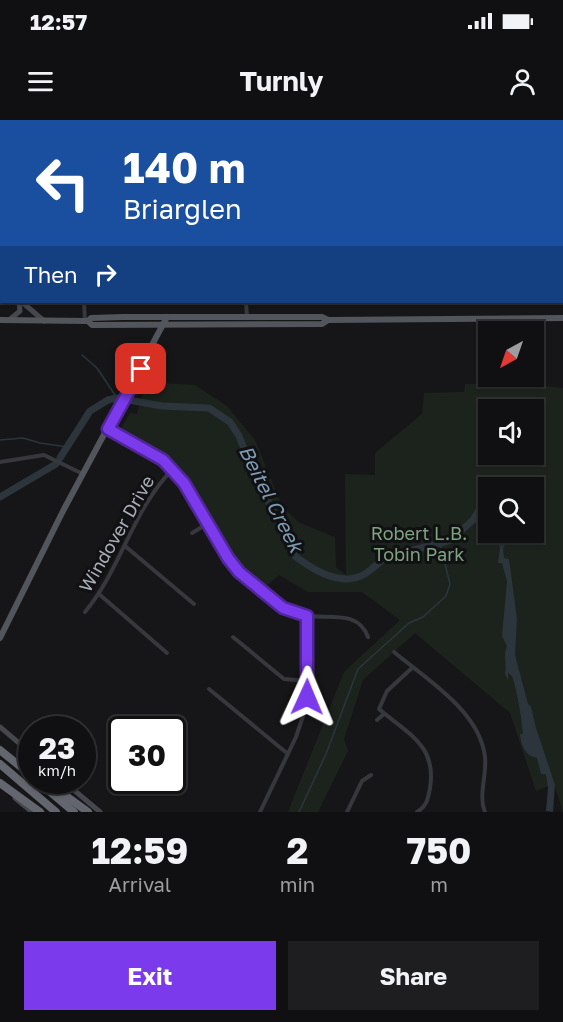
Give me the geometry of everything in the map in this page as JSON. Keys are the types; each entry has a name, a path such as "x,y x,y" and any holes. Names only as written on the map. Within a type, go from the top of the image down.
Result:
{"highway":[{"path":"0,749 18,761"},
{"path":"0,749 18,764"},
{"path":"0,764 56,812"},
{"path":"0,784 40,812"},
{"path":"53,794 74,812"},
{"path":"63,794 88,812"}],"main road":[{"path":"9,320 20,311 20,303"},
{"path":"21,303 44,321"},
{"path":"0,320 86,321 91,318 167,317 322,317 328,320 563,318"},
{"path":"0,638 83,474 167,317"},
{"path":"86,321 92,325 163,326 321,325 328,320"},
{"path":"139,326 154,332 155,341"},
{"path":"0,727 18,742"},
{"path":"0,784 32,812"},
{"path":"79,794 100,812"}],"street":[{"path":"84,303 86,321"},
{"path":"246,303 247,318"},
{"path":"108,429 154,453 172,470 184,483 207,524 239,572 283,608 307,616 353,618 363,626 368,637"},
{"path":"0,462 44,455 83,474"},
{"name":"Windover Drive","path":"85,612 99,594 156,487 172,470"},
{"path":"192,533 207,524"},
{"path":"125,546 194,604"},
{"path":"99,594 167,653"},
{"path":"260,812 302,722 307,681 307,616"},
{"path":"233,637 284,679 307,681"},
{"path":"394,652 458,706 478,733 486,760 484,812"},
{"path":"412,668 385,694 379,710 421,745 431,763 432,773 428,800 417,812"},
{"path":"209,689 288,754"},
{"path":"377,720 384,714"},
{"path":"354,812 347,811 362,781 370,775"}],"green space":[{"name":"Robert L.B. Tobin Park","path":"141,382 195,385 227,406 255,440 281,504 298,522 335,537 336,567 346,575 345,474 375,475 375,453 422,414 424,393 464,392 465,384 478,384 478,387 544,386 563,388 563,812 554,784 536,791 510,713 415,633 363,680 344,739 348,751 318,812 288,812 344,672 400,620 362,592 308,592 279,575 264,588 235,561 187,479 176,465 154,447 121,429 130,413 137,414 144,389"}],"shaded area":[{"path":"498,543 506,543 503,549 504,558 509,559 517,619 515,655 528,704 531,707 555,785 553,812 546,811 548,788 546,774 541,774 537,758 529,755 523,746 516,690 512,676 508,673 508,680 505,674 507,646 502,636 507,581 502,563 498,563 500,548"}],"waterway":[{"path":"82,355 97,368 117,398"},
{"name":"Beitel Creek","path":"60,458 90,411 108,400 117,398 162,406 209,408 230,422 239,436 250,464 295,556 319,572 337,578 356,578 388,557 451,540 473,520 478,512"},
{"path":"0,440 23,438 68,447"},
{"name":"Beitel Creek","path":"0,497 56,464"},
{"path":"299,812 326,754 358,669 409,623 423,617 446,596 450,584 440,544"}],"route":[{"path":"141,369 108,429 163,460 184,483 228,558 239,572 283,608 307,616 307,697"}]}
